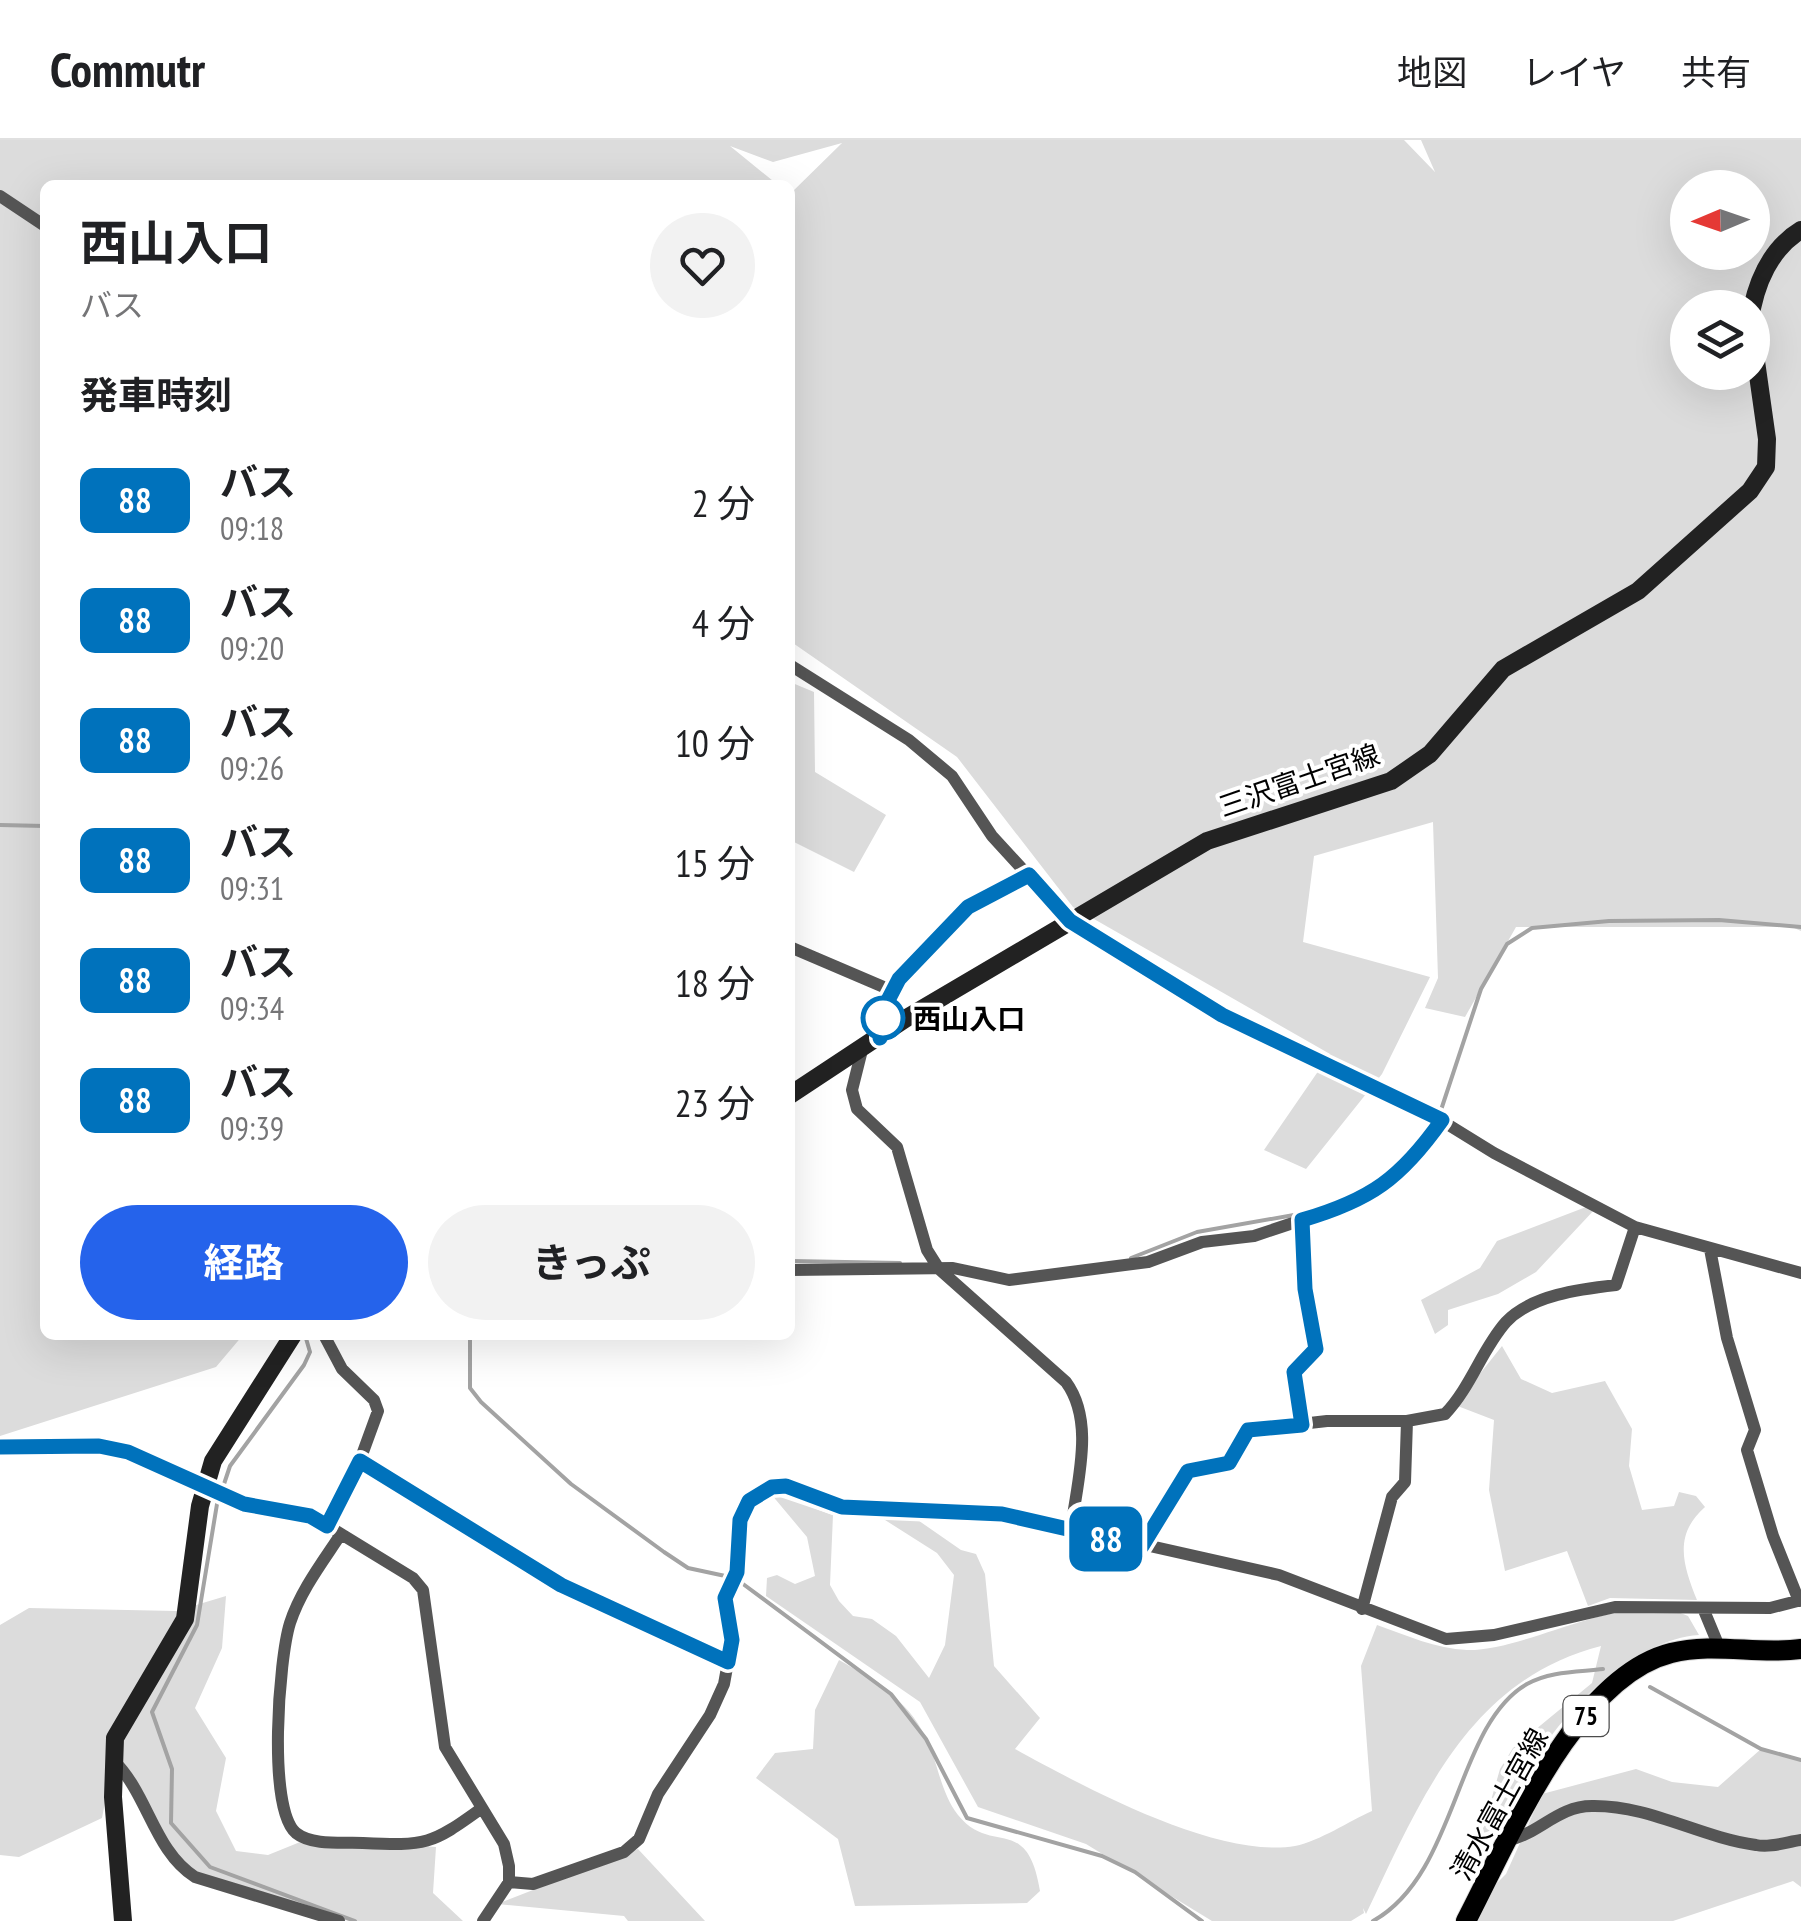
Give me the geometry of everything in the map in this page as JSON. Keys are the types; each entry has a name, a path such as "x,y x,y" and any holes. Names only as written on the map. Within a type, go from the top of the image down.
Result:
{"main road":[{"path":"1759,290 1768,264 1785,239 1801,230"},
{"name":"三沢富士宮線","path":"795,1092 1207,841 1391,781 1430,754 1503,669 1638,591 1750,491 1766,466 1767,439 1760,390"},
{"path":"123,1921 112,1759 126,1714 172,1648 185,1619 213,1461 290,1340"},
{"name":"清水富士宮線","path":"1466,1921 1562,1742 1616,1684 1647,1661 1670,1653 1801,1650"}],"street":[{"path":"0,196 40,223"},
{"path":"795,668 909,740 952,776 992,836 1070,921 1222,1015 1429,1112 1494,1154 1636,1227 1801,1274"},
{"path":"880,1038 893,991 968,907 1029,875"},
{"path":"795,949 893,991"},
{"path":"862,1050 852,1090 857,1108 897,1147 927,1250 939,1269 1066,1382 1079,1400 1083,1424 1070,1531"},
{"path":"795,1270 939,1269 1009,1280 1148,1262 1202,1242 1254,1236 1341,1208 1380,1189 1409,1163 1442,1120"},
{"path":"1302,1220 1305,1289 1316,1349 1294,1372 1302,1425"},
{"path":"1142,1546 1188,1471 1229,1463 1248,1430 1407,1421 1445,1414 1503,1325 1517,1312 1575,1290 1616,1285 1636,1227"},
{"path":"510,1882 534,1884 624,1852 640,1838 658,1794 710,1715 732,1640 725,1598 737,1572 740,1520 749,1501 772,1487 786,1486 842,1507 1002,1514 1279,1575 1446,1639 1494,1635 1614,1606 1770,1608 1800,1600 1773,1536 1747,1450 1756,1430 1726,1338 1710,1249"},
{"path":"327,1340 342,1369 374,1400 378,1411 360,1461 327,1526"},
{"path":"1362,1608 1392,1497 1404,1482 1407,1421"},
{"path":"0,1447 99,1446 128,1452 253,1508 310,1516 413,1578 423,1590 446,1746 504,1844 510,1882 483,1921"},
{"path":"360,1461 561,1585 728,1662"},
{"path":"339,1536 301,1598 285,1646 276,1758 288,1822 298,1834 320,1841 412,1845 436,1841 482,1808"},
{"path":"1703,1608 1720,1649"},
{"path":"112,1759 132,1779 178,1867 195,1878 339,1921"},
{"path":"1509,1840 1523,1837 1567,1808 1592,1806 1633,1808 1760,1846 1801,1840"}],"shaded area":[{"path":"0,140 1404,140 1435,172 1421,140 1801,140 1801,931 1792,927 1516,927 1465,1017 1425,1008 1438,978 1433,822 1314,856 1303,942 1430,977 1382,1074 1306,1169 1264,1150 1330,1054 1073,907 957,757 795,644 795,189 842,143 773,162 730,146 772,180 40,180 40,1340 239,1340 216,1367 0,1436"},
{"path":"795,684 814,692 815,772 886,815 854,872 795,842"},
{"path":"1586,1207 1596,1208 1536,1272 1498,1294 1448,1310 1448,1325 1435,1334 1421,1300 1480,1268 1497,1241"},
{"path":"1502,1346 1521,1379 1552,1393 1605,1381 1632,1429 1629,1466 1642,1510 1674,1506 1679,1492 1696,1496 1705,1507 1688,1528 1684,1551 1697,1600 1610,1598 1588,1606 1567,1551 1505,1571 1489,1490 1494,1420 1455,1405"},
{"path":"771,1494 833,1515 830,1585 839,1601 853,1616 872,1619 896,1636 929,1678 945,1645 954,1575 937,1553 874,1513 912,1516 961,1550 976,1554 985,1574 994,1666 1040,1718 1015,1749 1113,1800 1228,1842 1295,1846 1372,1811 1361,1666 1377,1625 1433,1644 1467,1650 1520,1641 1608,1614 1664,1609 1688,1616 1699,1635 1650,1649 1582,1700 1546,1743 1505,1813 1483,1841 1482,1832 1500,1769 1513,1748 1592,1683 1601,1646 1555,1663 1516,1686 1482,1716 1454,1750 1407,1829 1366,1914 1363,1908 1364,1913 1351,1921 1212,1921 1086,1844 978,1807 920,1702 766,1596 767,1578 777,1575 795,1584 815,1576 807,1537"},
{"path":"226,1596 222,1648 195,1708 226,1758 216,1811 236,1851 268,1855 310,1838 436,1847 433,1893 463,1921 348,1921 195,1877 156,1829 128,1774 112,1766 102,1818 19,1857 0,1855 0,1625 29,1608 176,1611"},
{"path":"839,1660 899,1701 918,1723 958,1815 971,1827 1017,1843 1026,1852 1040,1891 1027,1903 855,1906 838,1839 756,1778 775,1753 813,1749 815,1710"},
{"path":"1761,1749 1801,1760 1801,1887 1793,1881 1673,1921 1459,1921 1506,1874 1542,1794 1636,1769 1672,1782 1718,1787"},
{"path":"638,1849 705,1921 628,1921 624,1916 497,1904"}],"waterway":[{"path":"0,825 40,826"},
{"path":"1440,1113 1481,989 1507,944 1532,928 1609,921 1719,920 1801,927"},
{"path":"1131,1258 1197,1232 1305,1213"},
{"path":"795,1261 900,1263"},
{"path":"222,1490 230,1466 304,1365 310,1352 306,1340"},
{"path":"470,1340 470,1388 481,1402 571,1484 664,1552 688,1568 730,1577"},
{"path":"218,1498 197,1625 152,1712 172,1769 171,1823 210,1867 355,1921"},
{"path":"739,1581 891,1694 926,1739 967,1818 1102,1856 1135,1872 1202,1921"},
{"path":"1373,1921 1401,1899 1423,1870 1469,1765 1503,1704 1536,1680 1603,1669"},
{"path":"1650,1687 1761,1749 1801,1760"}],"bus line":[{"name":"88","path":"0,1447 99,1446 128,1452 253,1508 295,1512 327,1526 360,1461 561,1585 728,1662 732,1640 725,1598 737,1572 740,1520 749,1501 772,1487 786,1486 842,1507 958,1509 1002,1514 1142,1546 1188,1471 1229,1463 1248,1430 1302,1425 1294,1372 1316,1349 1305,1289 1302,1220 1359,1201 1380,1189 1409,1163 1442,1120 1222,1015 1070,921 1029,875 988,900 968,907 899,979 885,1006 880,1038"}],"place":[{"name":"西山入口","path":"883,1018"}]}
